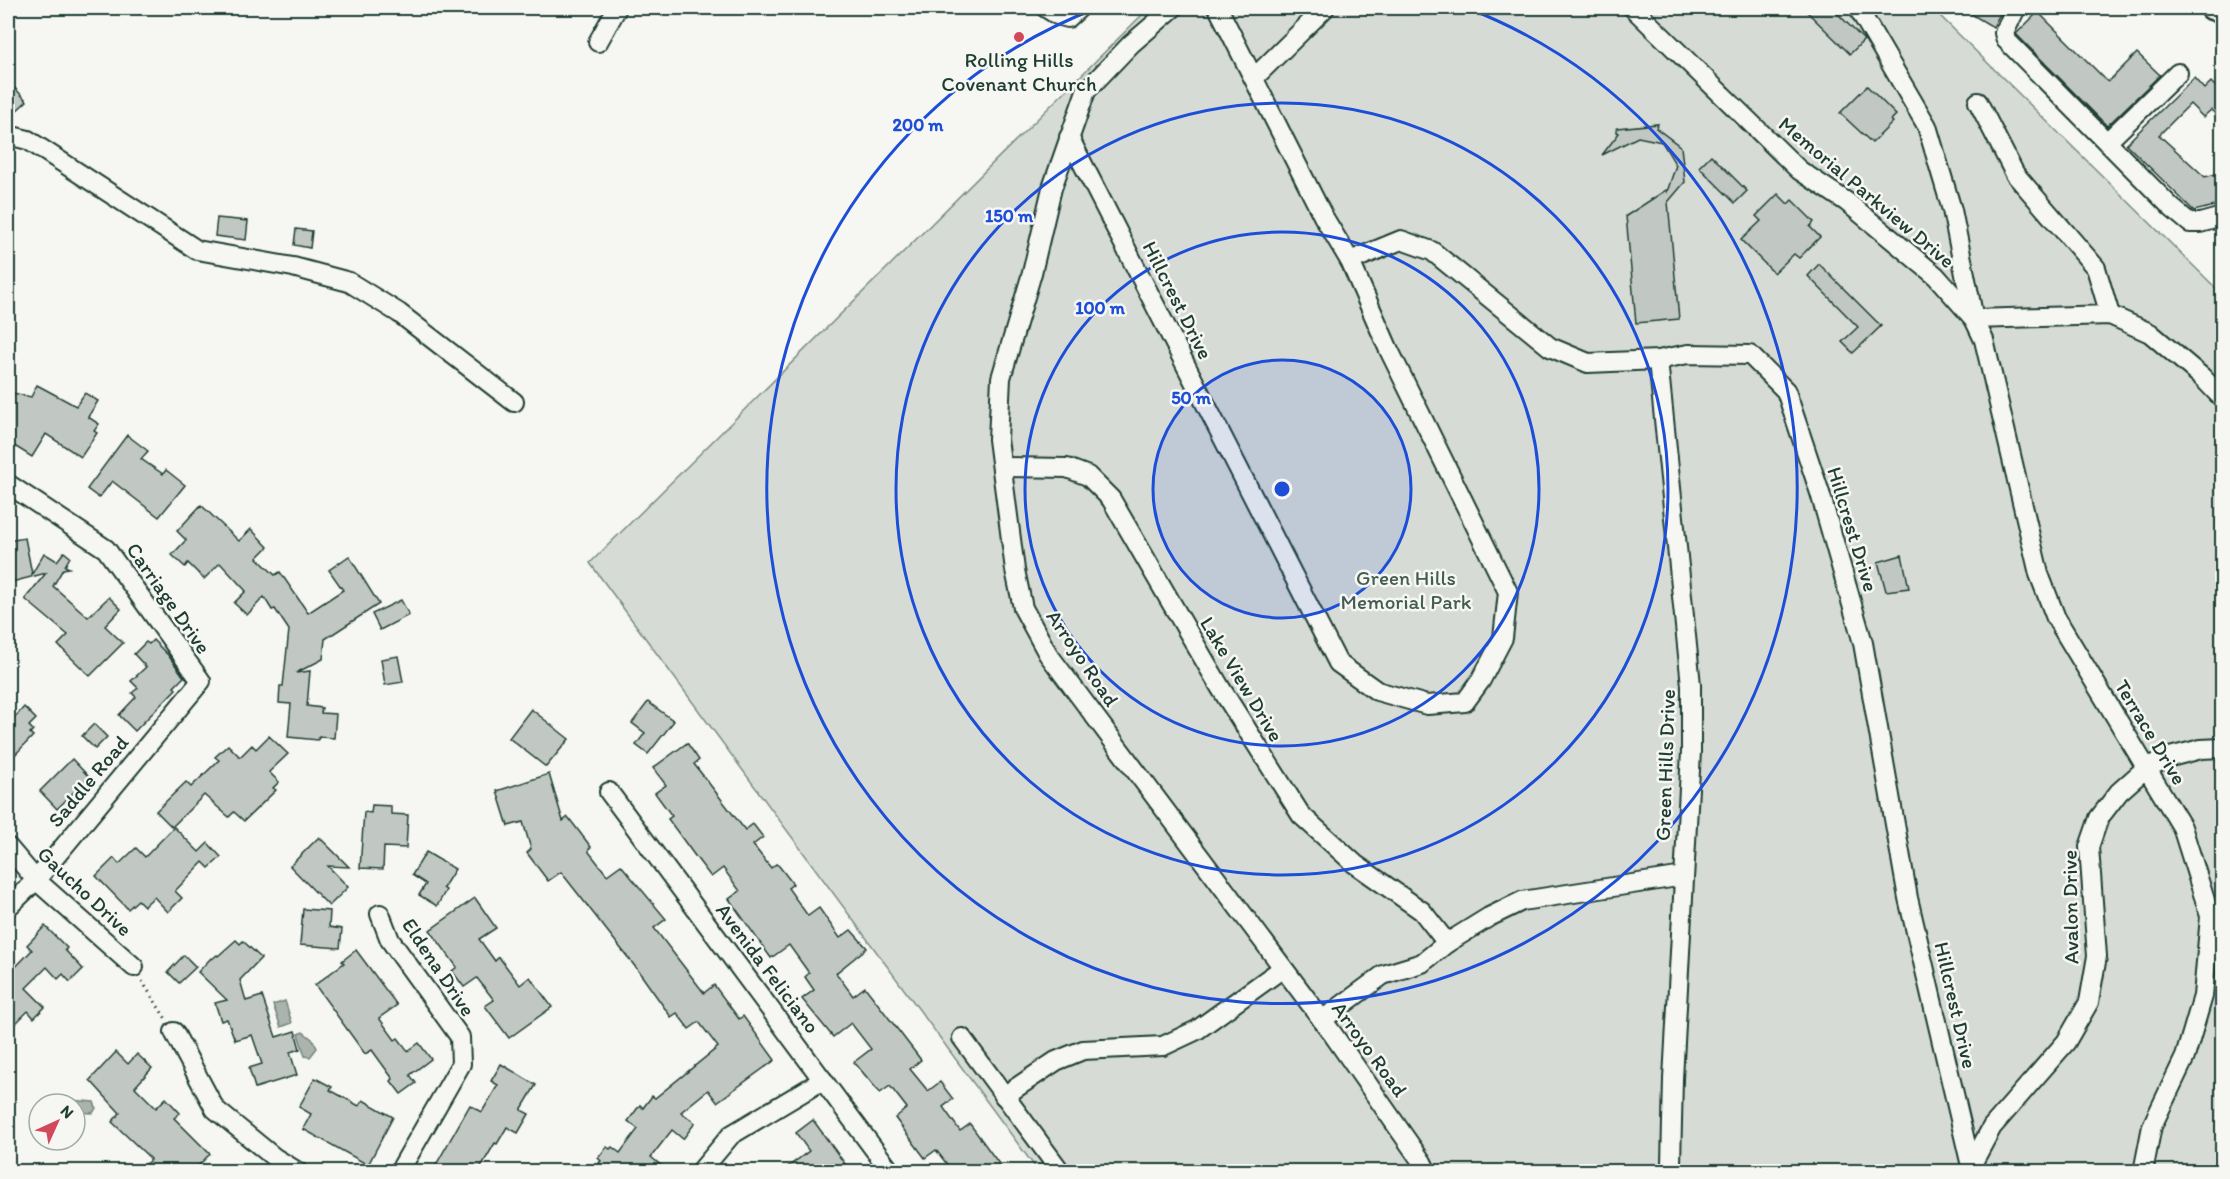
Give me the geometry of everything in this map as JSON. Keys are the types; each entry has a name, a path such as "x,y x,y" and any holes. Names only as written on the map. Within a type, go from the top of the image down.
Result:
{"main road":[{"path":"2212,8 2223,11"}],"street":[{"path":"598,42 617,8"},
{"path":"1047,8 1057,15 1068,18 1079,8"},
{"name":"Arroyo Road","path":"1173,8 1131,44 1086,91 1052,188 1032,273 1001,378 998,439 1015,570 1023,608 1048,654 1322,1020 1416,1152 1427,1172"},
{"name":"Hillcrest Drive","path":"1069,137 1338,663 1377,691 1427,705 1465,702 1481,680 1503,638 1508,592 1388,348 1350,261 1323,216 1260,92 1255,77 1218,8"},
{"path":"1255,77 1324,8"},
{"name":"Memorial Parkview Drive","path":"1633,8 1799,170 1847,202 1936,276 1974,319"},
{"path":"1858,8 1927,126 1952,210 1974,319 2110,315 2150,333 2202,376 2223,398"},
{"path":"2016,8 2004,33 2006,40 2107,142 2190,223 2223,217"},
{"path":"2107,142 2178,73"},
{"path":"1978,102 2015,174 2096,268 2110,315"},
{"path":"8,135 28,140 197,250 293,267 349,282 399,313 514,402"},
{"name":"Hillcrest Drive","path":"1350,261 1401,240 1432,251 1550,347 1588,363 1658,360 1688,354 1750,355 1786,391 1820,493 1863,643 1908,898 1971,1169"},
{"name":"Terrace Drive","path":"1974,319 1984,340 2043,585 2056,618 2182,827 2210,916 2203,996 2186,1057 2152,1126 2143,1172"},
{"name":"Green Hills Drive","path":"1658,360 1691,685 1691,752 1673,1079 1671,1164 1673,1172"},
{"name":"Lake View Drive","path":"1002,468 1067,468 1088,476 1111,499 1220,687 1301,815 1355,864 1422,911 1447,943"},
{"name":"Carriage Drive","path":"8,484 106,549 201,681"},
{"name":"Saddle Road","path":"8,907 36,880 201,681"},
{"name":"Avalon Drive","path":"1971,1169 1992,1127 2066,1042 2089,1002 2097,956 2089,847 2099,818 2119,792 2146,768 2170,757 2201,749 2223,748"},
{"name":"Avenida Feliciano","path":"609,792 891,1172"},
{"name":"Gaucho Drive","path":"8,847 36,880 134,967"},
{"path":"1322,1020 1383,975 1422,963 1447,943 1522,901 1684,876"},
{"name":"Eldena Drive","path":"380,914 390,940 459,1037 462,1064 399,1172"},
{"path":"1004,1096 1056,1061 1083,1050 1163,1046 1197,1030 1283,968"},
{"path":"174,1032 214,1108 275,1158 298,1172"},
{"path":"962,1038 1061,1172"},
{"path":"700,1172 731,1136 823,1080"}],"path":[{"path":"134,967 174,1032"}],"green space":[{"name":"Green Hills Memorial Park","path":"1149,8 1932,8 2222,294 2222,1171 1038,1171 590,563"}],"shaded area":[{"path":"285,1001 292,1023 281,1027 273,1005"},
{"path":"303,1032 312,1039 317,1048 310,1057 305,1056 298,1034"},
{"path":"87,1101 94,1102 96,1108 93,1113 87,1113"}],"building":[{"path":"1803,8 1832,8 1864,40 1850,54"},
{"path":"1961,8 2003,8 1993,27"},
{"path":"2038,12 2108,82 2137,53 2160,75 2107,126 2016,34"},
{"path":"2194,78 2204,89 2211,82 2223,94 2223,121 2211,110 2203,117 2190,104 2159,135 2205,177 2223,172 2223,204 2194,211 2126,144"},
{"path":"8,81 27,101 14,113 8,107"},
{"path":"1867,86 1896,115 1891,120 1893,122 1872,143 1840,113"},
{"path":"1658,124 1656,128 1681,147 1685,182 1668,202 1679,319 1636,323 1626,216 1666,190 1667,192 1676,165 1662,142 1638,137 1602,155 1619,133 1617,128"},
{"path":"1711,155 1747,191 1735,203 1699,167"},
{"path":"1778,194 1788,204 1792,200 1814,222 1810,227 1820,237 1799,258 1794,254 1774,273 1741,240 1761,221 1756,216"},
{"path":"217,218 248,221 246,240 215,236"},
{"path":"296,229 312,231 310,248 294,245"},
{"path":"1819,264 1881,326 1853,353 1842,342 1858,327 1808,276"},
{"path":"37,385 76,406 85,393 98,401 88,417 99,424 94,431 97,433 81,457 46,434 32,457 8,442 8,392 31,397"},
{"path":"127,435 148,451 141,459 163,474 166,470 185,485 159,517 112,481 99,498 87,489"},
{"path":"201,505 239,541 251,529 268,547 257,558 275,575 280,572 308,613 343,590 329,570 349,556 379,604 325,639 323,659 296,673 310,671 307,706 322,708 321,713 336,714 334,738 319,737 318,740 288,737 291,704 279,703 289,630 275,609 272,610 264,597 247,615 234,603 246,591 220,563 204,579 188,563 185,567 172,555 186,540 177,531"},
{"path":"25,538 32,574 44,553 57,561 64,552 70,557 65,566 69,568 63,569 53,586 88,617 109,597 121,609 105,626 123,643 90,676 58,645 68,635 25,599 46,573 8,583 8,541"},
{"path":"1902,555 1909,588 1886,591 1878,562"},
{"path":"401,600 409,615 380,630 372,614"},
{"path":"153,640 168,655 184,677 174,687 176,689 135,731 119,715 136,697 132,693 138,688 131,681 146,667 134,654 146,642 149,644"},
{"path":"398,656 403,682 385,685 381,659"},
{"path":"648,702 674,721 648,754 636,745 645,733 632,723"},
{"path":"24,707 36,719 29,726 33,730 30,733 33,736 8,762 8,725"},
{"path":"531,709 569,739 546,767 509,738"},
{"path":"94,724 107,737 95,749 82,736"},
{"path":"269,736 288,754 269,772 279,782 273,788 276,790 244,821 234,812 229,817 204,795 172,827 156,811 186,782 191,787 219,760 215,757 228,745 240,757 252,745 256,749"},
{"path":"687,743 699,760 694,764 745,830 753,824 763,837 753,845 771,868 776,864 779,866 793,884 788,888 808,916 819,908 840,938 851,930 867,948 836,973 853,996 865,987 921,1060 910,1069 928,1091 940,1082 953,1099 943,1107 960,1131 970,1124 1005,1172 953,1172 936,1150 925,1158 895,1118 907,1108 890,1086 880,1093 854,1062 871,1049 851,1023 833,1037 802,999 814,990 805,977 809,973 789,945 771,958 729,899 740,891 723,868 711,877 695,856 668,819 672,816 655,793 666,785 653,768"},
{"path":"72,759 89,777 57,809 40,791"},
{"path":"549,774 563,821 568,817 591,847 589,852 607,875 621,865 666,919 654,928 704,993 714,985 739,1019 743,1016 775,1060 717,1102 708,1090 681,1112 695,1123 683,1139 672,1130 651,1157 669,1172 609,1172 599,1163 601,1161 598,1158 607,1147 610,1149 612,1147 620,1153 638,1129 628,1121 640,1105 643,1108 652,1096 655,1098 718,1047 699,1022 689,1029 677,1013 671,1017 637,969 561,872 548,881 527,853 531,849 523,822 508,826 497,791"},
{"path":"372,805 391,806 391,814 408,815 406,848 384,847 383,869 360,868 364,812 371,813"},
{"path":"174,827 199,852 208,843 221,857 209,868 203,862 175,891 182,898 168,912 154,897 144,906 138,900 128,909 96,876 114,858 119,864 136,848 145,857"},
{"path":"319,837 349,867 328,866 348,887 329,906 290,866"},
{"path":"426,852 455,869 443,888 446,890 437,906 419,895 426,884 412,875"},
{"path":"475,898 496,928 479,939 495,961 499,957 520,985 530,977 552,1007 509,1038 485,1006 494,1000 477,978 464,987 452,971 457,967 430,930"},
{"path":"303,909 330,911 329,927 342,929 340,948 300,945"},
{"path":"45,926 67,948 65,950 83,969 70,982 63,974 58,979 47,967 26,988 45,1007 34,1018 28,1011 8,1031 8,975 32,950 27,945"},
{"path":"236,940 240,944 243,941 261,958 240,980 246,1001 262,996 276,1037 295,1031 300,1049 290,1052 297,1075 255,1088 249,1068 262,1064 252,1035 235,1040 227,1019 221,1021 215,1003 227,1000 198,972 211,958 218,956"},
{"path":"356,950 397,1005 379,1018 395,1040 398,1038 408,1051 419,1043 431,1059 410,1075 416,1083 401,1094 372,1050 365,1054 315,985 344,963 342,961"},
{"path":"184,955 196,967 179,983 168,972"},
{"path":"116,1052 128,1064 137,1054 152,1068 135,1087 156,1108 166,1098 180,1113 174,1118 210,1154 192,1172 138,1172 151,1159 112,1122 120,1113 90,1080"},
{"path":"501,1064 536,1085 521,1110 529,1114 518,1133 507,1127 478,1172 432,1172 470,1105 482,1112 498,1085 491,1081"},
{"path":"315,1078 332,1087 330,1090 359,1106 363,1100 393,1117 368,1165 303,1129 311,1114 299,1107"},
{"path":"813,1120 845,1164 836,1172 781,1172 809,1151 796,1133"}],"place":[{"name":"Rolling Hills Covenant Church","path":"1019,37"}]}
